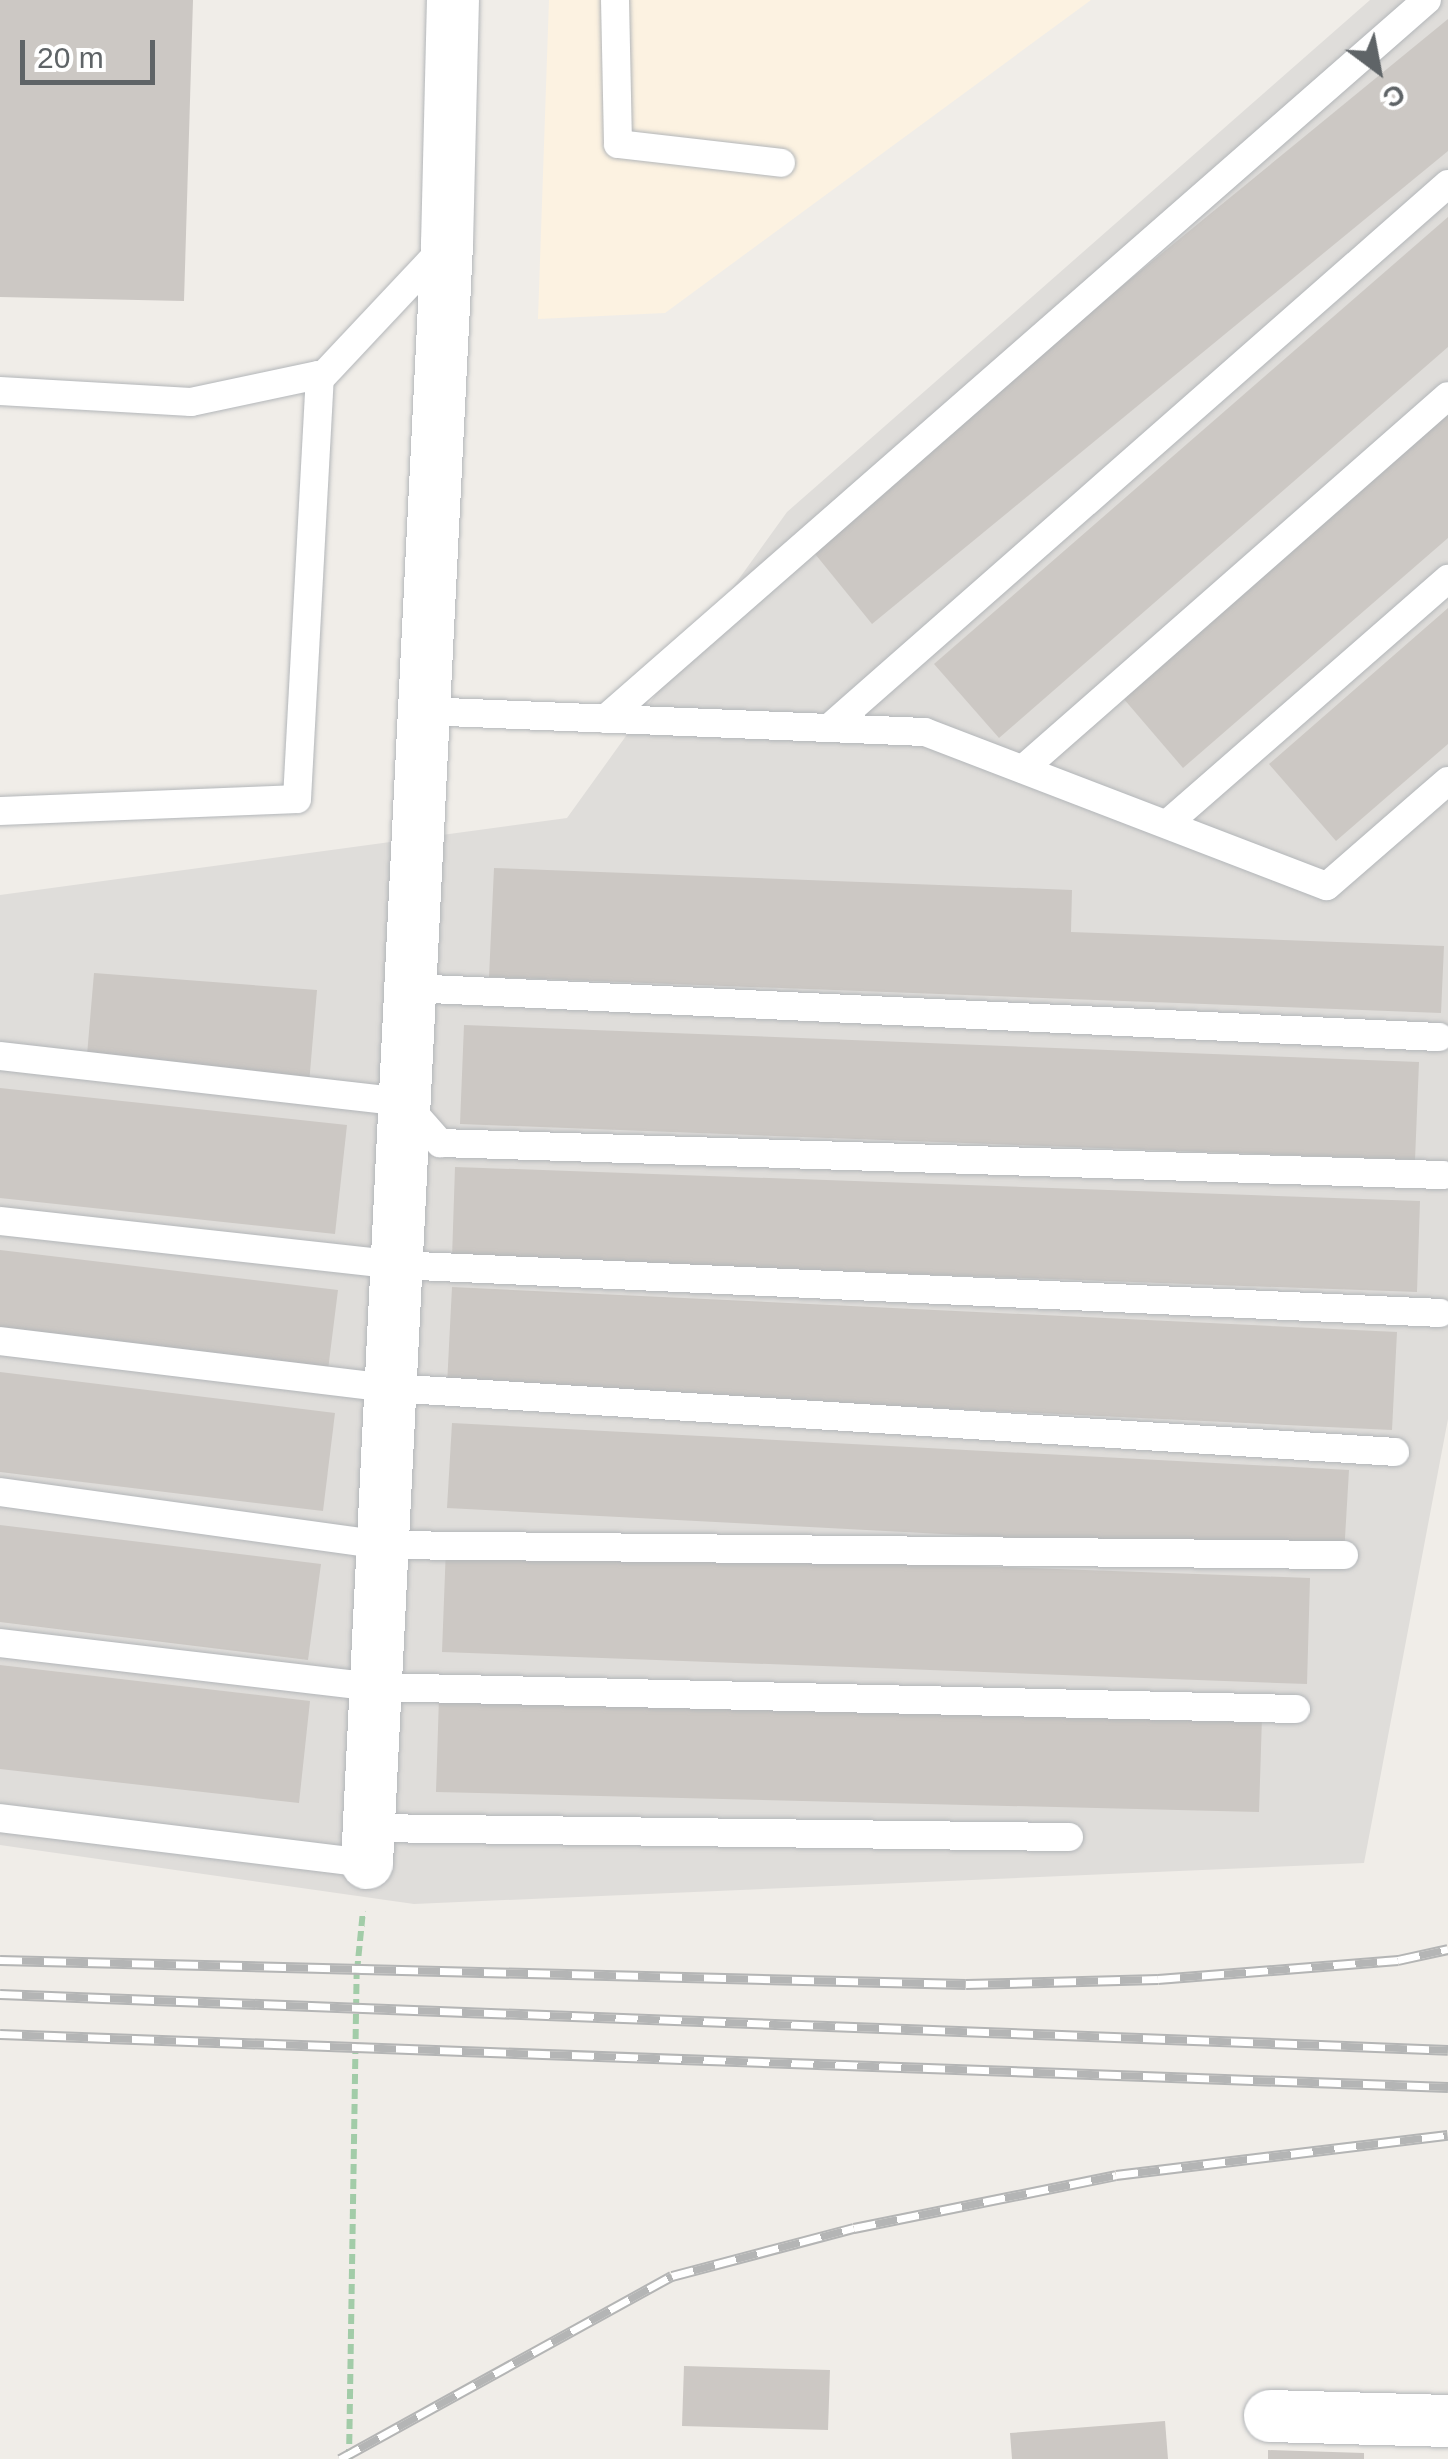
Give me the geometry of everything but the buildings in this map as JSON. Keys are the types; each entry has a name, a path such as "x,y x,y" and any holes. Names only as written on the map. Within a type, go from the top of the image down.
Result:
{"street":[{"path":"368,1846 447,244 453,0"},
{"path":"1270,2416 1448,2421"}],"lane":[{"path":"615,0 618,144 781,163"},
{"path":"605,719 1428,0"},
{"path":"829,728 1448,184"},
{"path":"0,811 297,798 320,379 447,244"},
{"path":"0,391 191,402 318,375 320,379"},
{"path":"1022,769 1448,396"},
{"path":"1167,824 1448,579"},
{"path":"423,711 925,732 1327,886 1448,781"},
{"path":"410,988 1439,1037"},
{"path":"0,1056 404,1102 440,1144 1444,1175"},
{"path":"0,1221 396,1265 1440,1313"},
{"path":"0,1341 390,1388 1395,1452"},
{"path":"0,1492 382,1545 1344,1554"},
{"path":"0,1643 376,1687 1296,1709"},
{"path":"0,1818 368,1846 1070,1838"}],"path":[{"path":"349,2459 357,1971 368,1846"}],"shaded area":[{"path":"549,0 1091,0 665,313 538,319"},
{"path":"1370,0 1448,0 1448,1419 1364,1863 414,1904 0,1845 0,895 567,818 787,512"}],"railway":[{"path":"0,1960 966,1984 1158,1979 1398,1960 1448,1949"},
{"path":"0,1994 1448,2050"},
{"path":"0,2034 1448,2087"},
{"path":"340,2459 672,2276 854,2228 1116,2175 1448,2135"}]}
